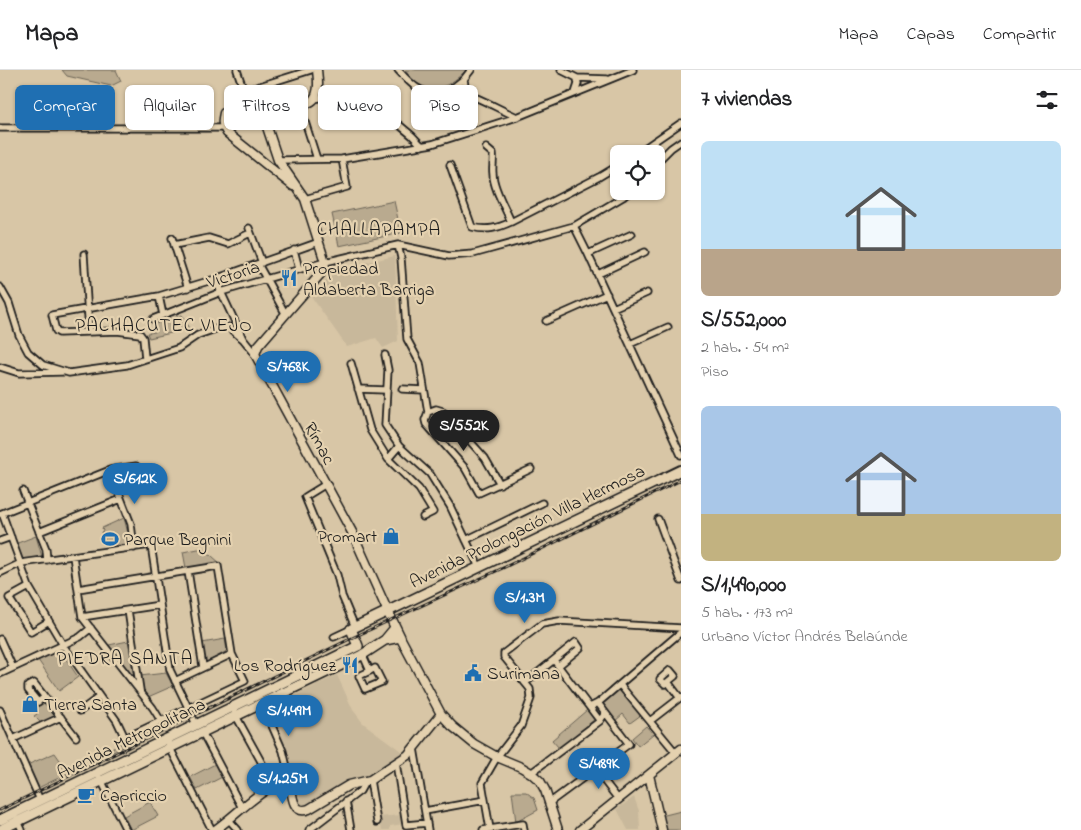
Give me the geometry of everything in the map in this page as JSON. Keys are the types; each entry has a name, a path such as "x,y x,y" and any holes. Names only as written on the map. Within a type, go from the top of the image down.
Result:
{"main road":[{"name":"Avenida Prolongación Villa Hermosa","path":"388,612 681,470"},
{"path":"358,646 353,628 388,612 400,636"},
{"name":"Avenida Metropolitana","path":"234,711 262,703 362,655 385,640 396,628"},
{"name":"Avenida Metropolitana","path":"385,640 400,636"},
{"name":"Avenida Metropolitana","path":"0,830 358,646"},
{"name":"Avenida Metropolitana","path":"0,820 18,821 40,800 100,777"}],"street":[{"path":"237,70 244,91 314,70 318,81 314,99"},
{"path":"398,70 412,85"},
{"path":"456,85 471,70"},
{"path":"561,70 577,78 611,79"},
{"path":"278,160 342,159 422,146 517,116 633,70"},
{"path":"575,93 578,84 577,78"},
{"path":"464,79 465,85"},
{"path":"308,102 327,96 354,102 384,116 422,146"},
{"path":"478,99 517,116"},
{"path":"224,116 222,120 223,128 227,133 303,196"},
{"path":"649,145 681,123"},
{"path":"0,128 223,128"},
{"path":"255,354 258,346 285,313 324,270 325,262 303,196 278,160 268,130"},
{"path":"307,130 316,159"},
{"path":"665,154 681,141"},
{"path":"486,148 493,154 494,164 492,173 494,182 511,222"},
{"path":"303,196 347,187 342,159"},
{"path":"450,165 472,227 482,230 497,228 511,222 610,171"},
{"path":"531,469 480,493 465,468 426,424 428,412 420,363 407,339 401,258 398,245 450,256 473,254 574,226 618,200"},
{"path":"574,226 681,455"},
{"path":"174,245 205,238 228,244 250,230 266,279 285,313"},
{"path":"588,254 632,234"},
{"path":"172,238 188,288"},
{"path":"145,358 143,338 140,334 116,331 59,333 56,331 52,315 159,296 188,288 319,242"},
{"name":"Victoria","path":"152,319 221,292 325,262 398,245"},
{"path":"294,250 299,269"},
{"path":"598,274 645,252"},
{"path":"84,254 89,332"},
{"path":"214,279 243,339"},
{"path":"0,287 9,303 19,335 28,352 43,365 66,372"},
{"path":"613,308 647,293"},
{"path":"546,321 607,294"},
{"path":"159,296 163,315"},
{"path":"0,367 19,373 41,374 126,365 179,348 198,335 224,326 243,339 255,354"},
{"path":"630,344 668,326"},
{"name":"Rímac","path":"255,354 353,534 388,612"},
{"path":"385,355 388,370 385,390 384,425 399,446 430,474 450,506 479,568"},
{"path":"351,363 370,430 388,459 419,489 433,512 423,517"},
{"path":"358,389 385,390"},
{"path":"402,389 424,390"},
{"path":"428,412 436,409 443,411 485,458 500,484"},
{"path":"388,459 399,446"},
{"path":"78,588 218,566 232,654 245,681 125,738 117,721 63,645 29,586 1,513 110,470 136,466"},
{"path":"110,470 131,524 134,548"},
{"path":"326,484 305,497 337,575 353,628 334,637"},
{"path":"23,492 46,549 47,560"},
{"path":"39,532 122,499"},
{"path":"466,540 542,503"},
{"path":"658,518 679,568 681,581"},
{"path":"0,541 11,537"},
{"path":"0,573 21,564 151,545 170,670 188,708 242,808"},
{"path":"73,556 82,617 161,721"},
{"path":"188,571 203,667"},
{"path":"29,586 9,598 32,632 49,621"},
{"path":"82,617 160,605"},
{"path":"128,610 140,692"},
{"path":"524,830 523,824 486,830 485,800 482,783 497,757 521,726 531,698 530,689 504,657 504,653 542,624 549,622 681,628"},
{"path":"0,674 80,637 91,628"},
{"path":"590,707 598,704 681,632"},
{"path":"400,636 441,714 474,744 497,757 531,772 540,781 558,830"},
{"path":"0,639 13,668"},
{"path":"525,683 576,642 580,648 558,666"},
{"path":"358,646 370,670"},
{"path":"175,680 232,654"},
{"path":"554,660 600,721"},
{"path":"650,722 680,697 668,682"},
{"path":"580,830 678,751 650,722 620,685"},
{"path":"45,697 76,737"},
{"path":"80,711 100,697"},
{"path":"262,703 283,751 294,803 297,809 302,811 309,809 349,785 368,781"},
{"path":"549,803 629,744 598,704"},
{"path":"0,710 40,800"},
{"path":"234,711 274,785"},
{"path":"531,772 600,721 605,713"},
{"path":"309,830 360,791 368,781 408,755 441,714"},
{"path":"13,740 61,717"},
{"path":"168,743 214,830 274,785 290,779"},
{"path":"414,748 428,830"},
{"path":"396,763 406,825 426,823"},
{"path":"595,769 618,799"},
{"path":"650,775 662,830"},
{"path":"100,777 126,830"},
{"path":"368,781 377,822"},
{"path":"425,811 485,800"},
{"path":"346,801 351,830"},
{"path":"229,820 238,830"}],"shaded area":[{"path":"62,70 116,70 121,81 113,85 107,85 67,76"},
{"path":"405,70 466,70 447,85 419,85"},
{"path":"394,201 401,233 339,246 332,214"},
{"path":"395,256 398,341 383,348 376,338 347,347 311,296 337,269"},
{"path":"182,315 189,329 149,338 147,333 155,332 155,324"},
{"path":"124,518 131,545 108,549 101,532 103,531 102,528"},
{"path":"36,536 42,557 21,560 15,544"},
{"path":"203,548 221,564 186,568 183,552"},
{"path":"225,639 227,651 205,663 202,643"},
{"path":"128,641 129,644 134,678 109,645"},
{"path":"60,650 78,677 59,691 38,660"},
{"path":"166,673 173,686 148,697 142,688 140,676"},
{"path":"337,675 353,710 363,723 405,754 377,773 364,779 350,782 304,807 301,806 288,755 269,708"},
{"path":"620,688 641,715 630,723 623,714 614,722 601,703"},
{"path":"44,701 56,717 42,724 34,716 37,714 36,708"},
{"path":"587,710 595,719 559,748 552,740"},
{"path":"186,711 188,716 111,753 108,750"},
{"path":"646,726 653,734 638,746 632,738"},
{"path":"55,753 69,773 38,788 27,765"},
{"path":"217,763 224,776 197,790 190,777"},
{"path":"512,792 526,792 534,798 538,810 516,822"},
{"path":"634,797 639,811 640,830 628,830 617,809"},
{"path":"150,802 158,816 131,830 124,816"},
{"path":"681,811 681,830 664,830 661,816"},
{"path":"401,815 403,824 390,826 390,830 382,830 379,817"}],"railway":[{"path":"0,810 354,637 505,567 681,480"}],"place":[{"name":"Propiedad Aldaberta Barriga","path":"289,278"},
{"name":"Promart","path":"391,536"},
{"name":"Parque Begnini","path":"110,539"},
{"name":"Los Rodríguez","path":"350,665"},
{"name":"Surimana","path":"473,673"},
{"name":"Tierra Santa","path":"30,704"},
{"name":"Capriccio","path":"86,795"}],"district":[{"name":"CHALLAPAMPA","path":"379,228"},
{"name":"PACHACUTEC VIEJO","path":"164,324"},
{"name":"PIEDRA SANTA","path":"125,657"}]}
